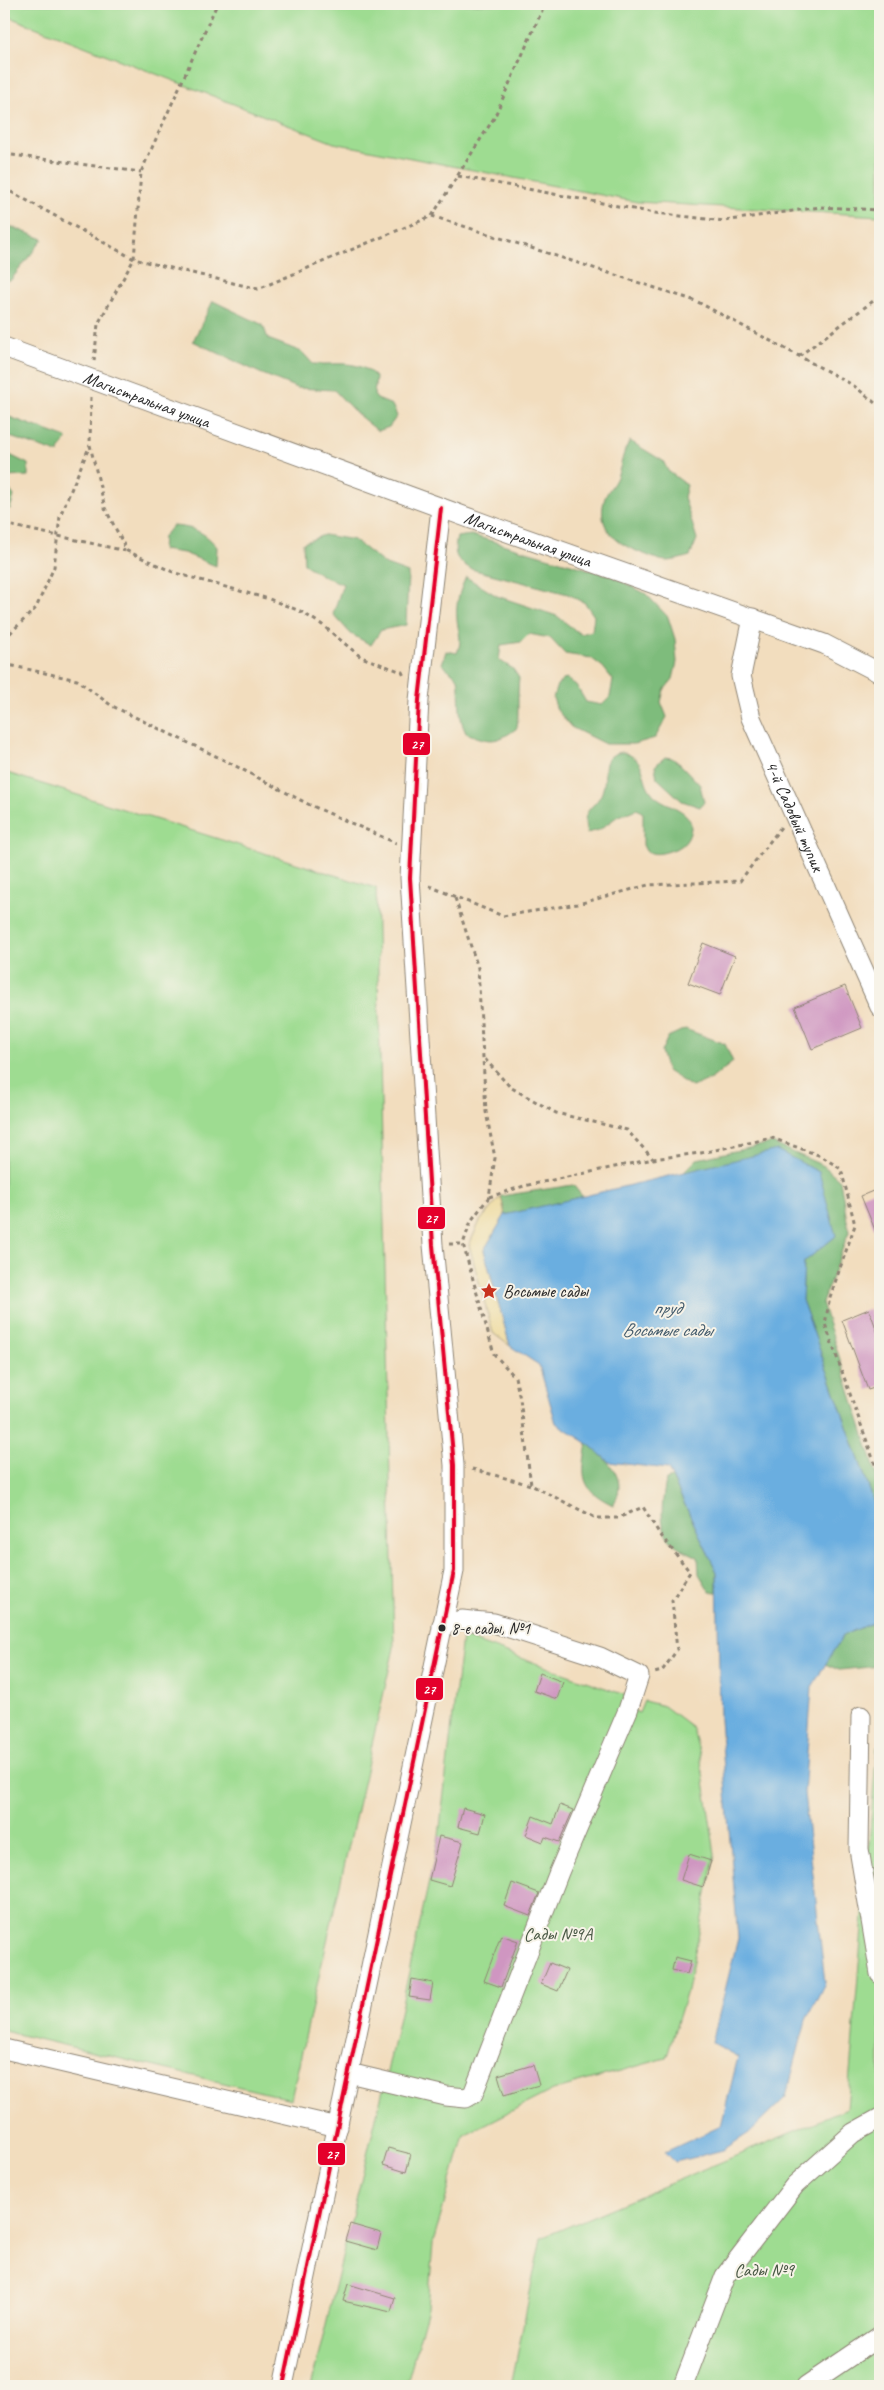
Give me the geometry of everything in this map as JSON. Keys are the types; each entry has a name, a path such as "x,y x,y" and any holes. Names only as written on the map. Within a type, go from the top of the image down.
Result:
{"street":[{"name":"Магистральная улица","path":"4,346 441,508 824,644 880,673"},
{"path":"284,2386 454,1571 454,1464 433,1245 410,878 419,700 441,508"},
{"name":"4-й Садовый тупик","path":"753,618 741,676 751,718 880,1007"},
{"path":"349,2073 446,2096 466,2098 473,2094 559,1872 628,1710 639,1676 600,1657 494,1623 462,1620 442,1625"},
{"path":"861,1716 859,1849 880,1974"},
{"path":"4,2048 338,2127"},
{"path":"683,2386 725,2276 795,2185 853,2133 880,2118"},
{"path":"806,2386 880,2336"}],"path":[{"path":"127,551 105,508 90,445 91,379 98,324 134,259 141,172 217,4"},
{"path":"4,188 134,259 258,289 432,216 494,118 545,4"},
{"path":"4,154 141,172"},
{"path":"458,176 655,213 724,221 820,208 880,210"},
{"path":"432,216 696,301 853,385 880,407"},
{"path":"799,356 880,296"},
{"path":"4,639 36,608 54,567 60,516 68,493 90,445"},
{"path":"4,524 127,551 174,573 269,599 300,611 362,657 402,672 419,700"},
{"path":"4,664 77,680 112,706 228,762 308,804 410,849"},
{"path":"410,878 503,916 578,904 648,885 740,882 794,811"},
{"path":"455,898 478,968 486,1112 495,1158 489,1197 470,1221 463,1244 494,1354 515,1377 520,1398 531,1485"},
{"path":"484,1058 510,1087 556,1113 627,1130 653,1159"},
{"path":"489,1197 524,1186 653,1159 701,1153 772,1138 821,1156 841,1169 855,1225 830,1297 825,1324 880,1478"},
{"path":"454,1464 531,1485 596,1518 618,1518 643,1507 659,1533 690,1572 672,1600 677,1650 662,1672 639,1676"}],"green space":[{"path":"4,4 880,4 880,216 637,202 334,143 4,15"},
{"path":"4,224 43,239 10,281 4,279"},
{"path":"213,301 263,325 268,339 302,352 313,364 355,365 369,371 376,377 374,395 377,399 392,405 397,416 389,427 378,431 357,414 334,390 297,388 260,373 193,341"},
{"path":"4,415 67,438 58,453 4,435"},
{"path":"630,441 663,461 668,471 687,485 684,497 697,539 690,556 669,561 654,558 623,544 606,527 603,519 604,501 617,477 625,450"},
{"path":"4,452 28,464 28,476 4,477"},
{"path":"4,482 14,496 10,509 4,507"},
{"path":"172,526 186,527 207,537 217,547 216,566 184,553 162,550 163,537"},
{"path":"324,535 354,540 386,565 408,573 406,625 381,630 371,645 351,634 333,614 343,584 323,576 304,564 303,543"},
{"path":"471,535 612,576 646,594 668,617 675,639 677,662 673,679 664,690 661,702 667,717 655,738 634,744 605,744 571,727 557,710 553,698 557,685 566,678 576,685 586,702 602,705 610,697 613,680 603,667 591,658 565,654 550,638 529,634 521,642 501,645 499,660 513,669 519,678 517,728 503,737 492,740 466,733 461,720 458,678 442,664 446,651 457,653 459,648 457,603 466,577 497,596 557,616 580,634 592,631 594,616 585,603 568,594 471,569 458,559 455,552 457,537"},
{"path":"622,752 637,760 641,765 646,783 654,795 685,814 689,819 691,825 690,833 680,847 660,853 646,851 643,845 643,813 637,809 618,816 599,830 587,833 585,818 587,812 601,796 607,761 614,754"},
{"path":"665,757 672,758 680,764 700,785 704,802 700,807 682,801 657,778 655,766"},
{"path":"4,772 376,888 394,1648 291,2099 4,2031"},
{"path":"685,1029 725,1044 733,1062 711,1079 692,1087 667,1071 661,1052 668,1037"},
{"path":"772,1143 824,1166 840,1180 849,1232 822,1303 880,1485 880,1519 802,1300 804,1262 836,1236 684,1172 697,1159"},
{"path":"573,1185 583,1197 505,1215 501,1196"},
{"path":"587,1443 602,1456 618,1478 618,1495 613,1505 594,1493 585,1481 584,1465"},
{"path":"672,1478 717,1572 717,1592 710,1592 699,1574 698,1557 674,1544 668,1538 665,1531 662,1514 663,1496 666,1480"},
{"path":"880,1620 880,1666 839,1670 825,1664 843,1635"},
{"name":"Сады №9А","path":"462,1637 625,1695 621,1707 639,1713 644,1701 664,1706 692,1727 700,1754 715,1854 687,1991 666,2058 553,2090 464,2135 433,2243 428,2308 406,2386 311,2386 385,2081 439,1836"},
{"name":"Сады №9","path":"880,1744 880,2386 511,2386 541,2238 847,2109 877,1747"}],"sand":[{"name":"Восьмые сады","path":"501,1196 505,1215 484,1250 510,1346 493,1333 469,1245 480,1221"}],"water":[{"name":"пруд Восьмые сады","path":"777,1150 819,1172 836,1236 804,1262 802,1300 880,1519 880,1620 843,1635 812,1687 804,1793 825,1983 806,2020 786,2097 749,2133 723,2150 675,2162 665,2152 721,2126 738,2057 712,2043 738,1938 720,1720 717,1572 668,1469 609,1462 587,1443 556,1423 539,1365 510,1346 484,1250 505,1215"}],"building":[{"path":"703,943 735,956 720,995 688,983"},
{"path":"845,986 862,1028 812,1049 795,1007"},
{"path":"880,1188 880,1242 861,1196"},
{"path":"869,1309 880,1339 880,1386 868,1390 842,1320"},
{"path":"540,1673 563,1682 557,1699 534,1691"},
{"path":"560,1805 573,1810 559,1842 545,1837 543,1842 526,1835 533,1816 553,1824"},
{"path":"463,1808 485,1814 480,1833 458,1827"},
{"path":"439,1836 463,1842 450,1886 429,1880"},
{"path":"689,1854 711,1861 703,1887 681,1880"},
{"path":"512,1883 539,1893 530,1916 504,1906"},
{"path":"501,1935 518,1941 501,1987 484,1981"},
{"path":"675,1957 691,1961 687,1974 672,1970"},
{"path":"550,1963 567,1970 558,1991 541,1984"},
{"path":"412,1979 433,1983 430,2000 409,1997"},
{"path":"533,2065 539,2085 504,2095 498,2075"},
{"path":"388,2148 411,2154 406,2172 383,2165"},
{"path":"350,2224 381,2233 377,2250 345,2241"},
{"path":"348,2284 395,2298 391,2312 343,2301"}],"transit line":[{"name":"27","path":"283,2386 454,1571 454,1465 433,1245 410,878 419,700 441,508"}],"place":[{"name":"Восьмые сады","path":"489,1291"},
{"name":"8-е сады, №1","path":"442,1628"}]}
